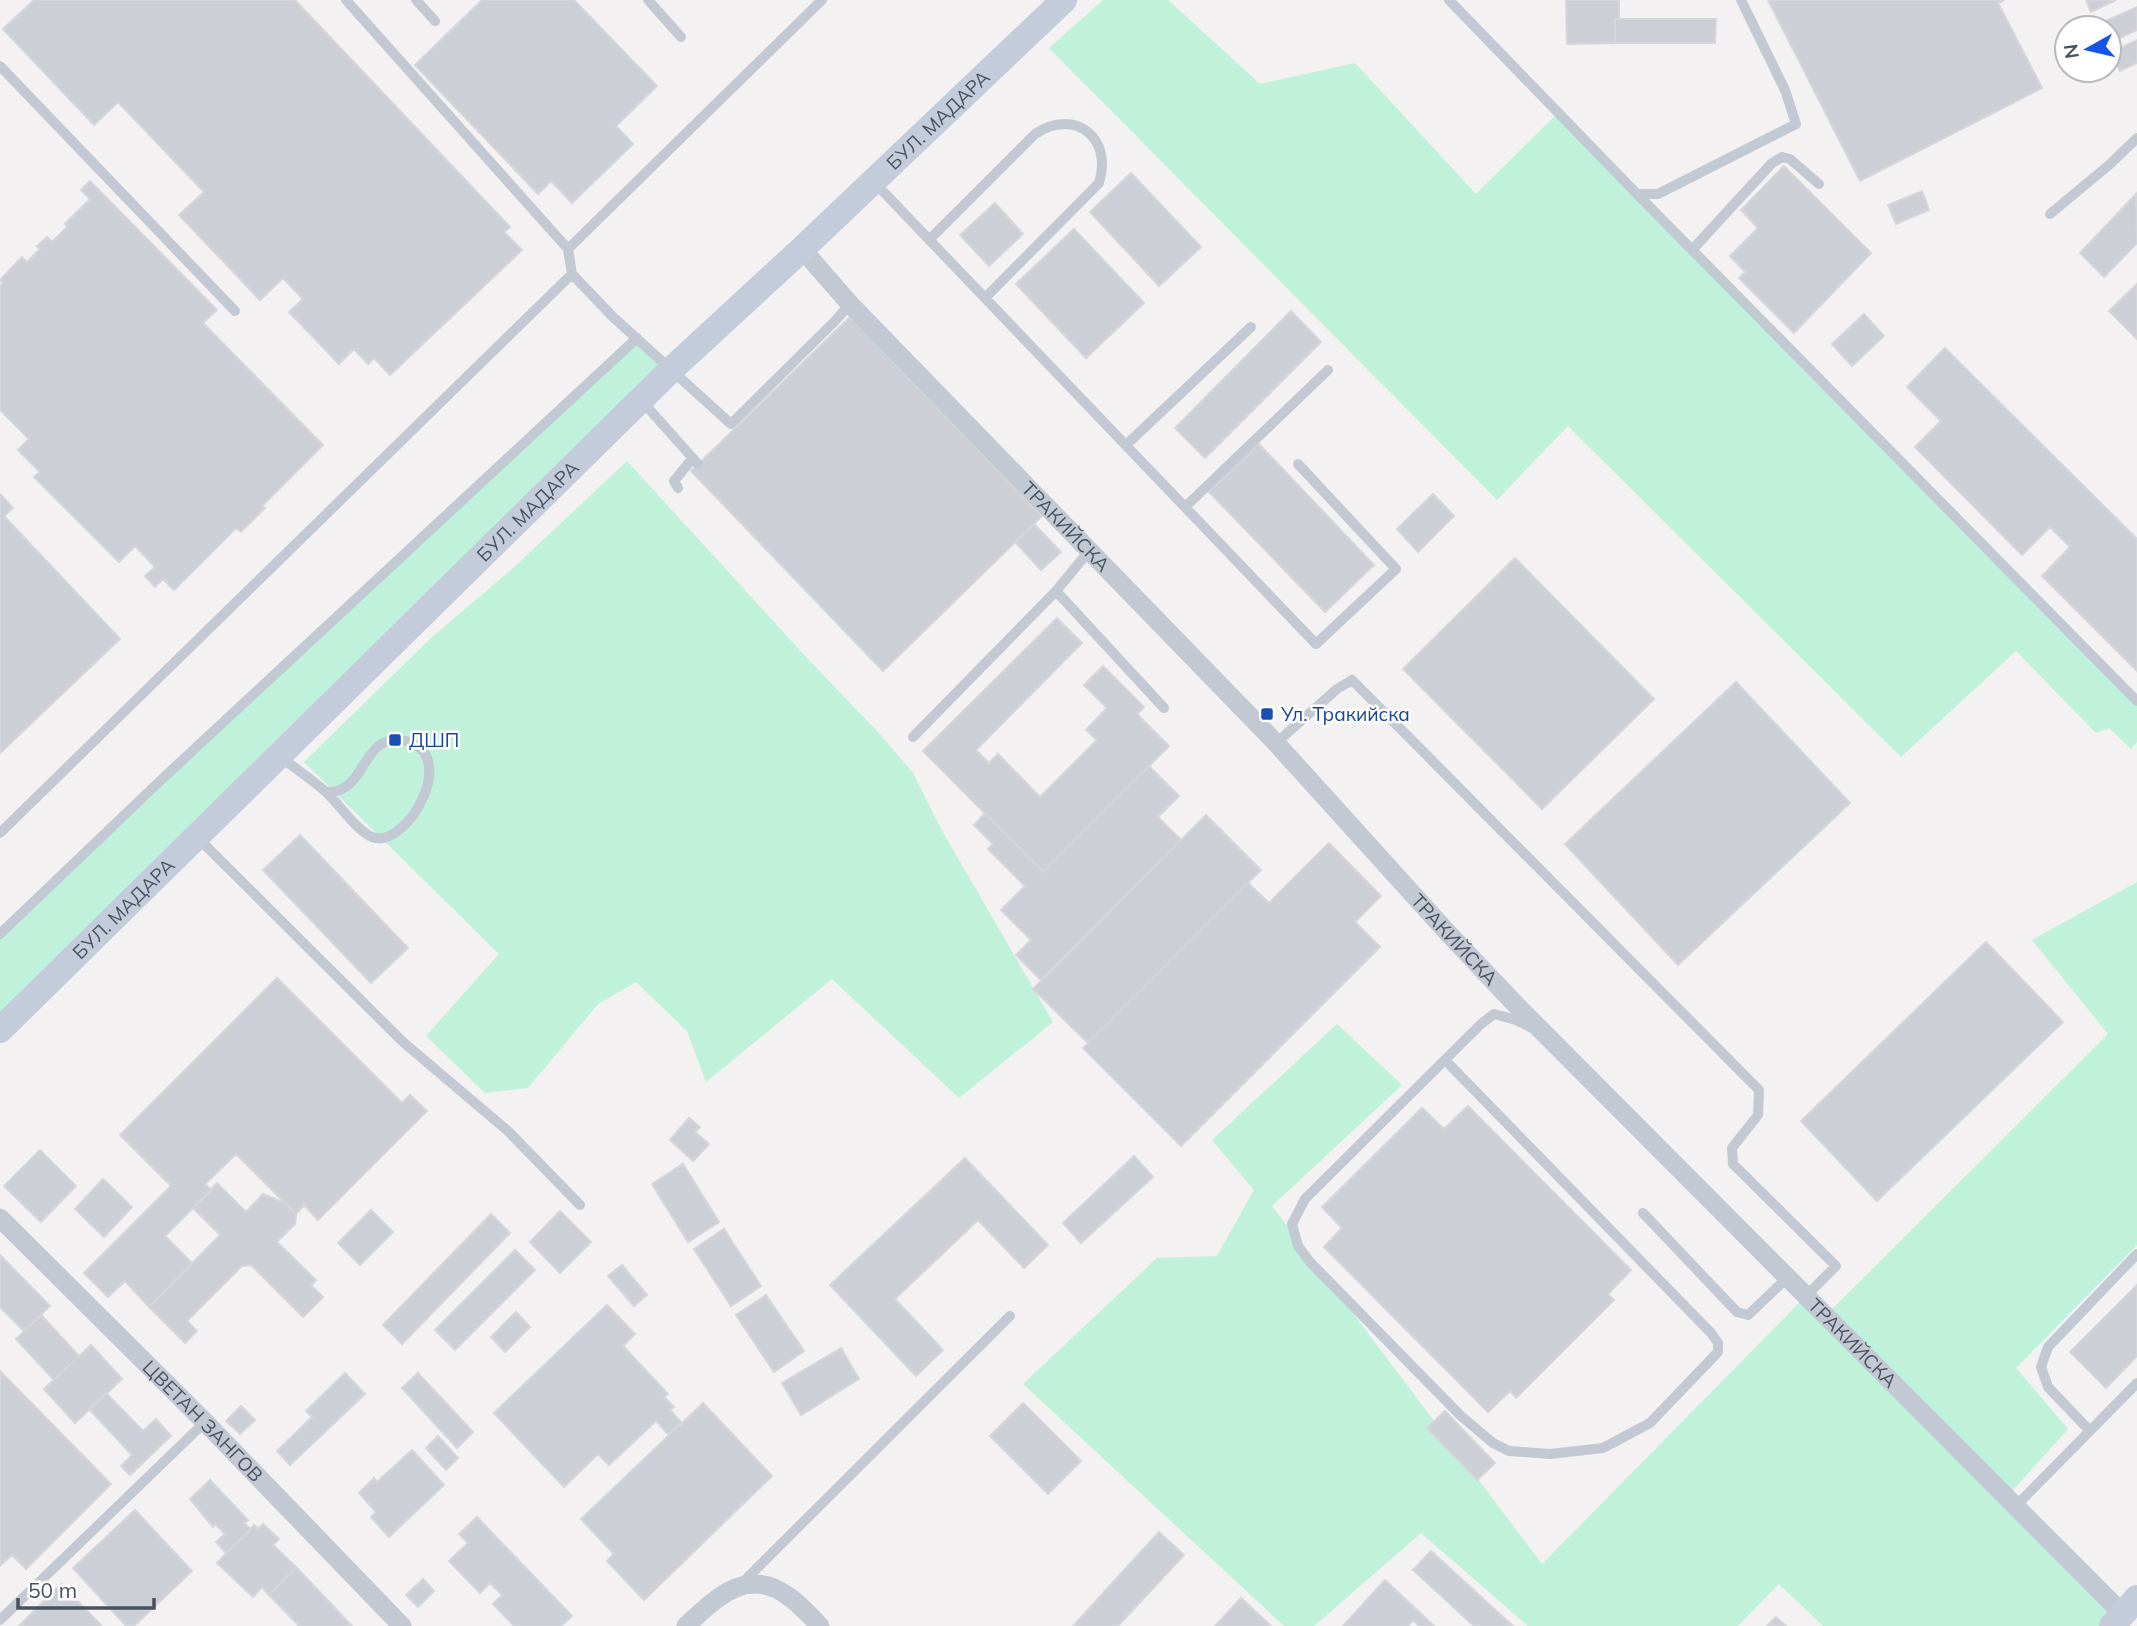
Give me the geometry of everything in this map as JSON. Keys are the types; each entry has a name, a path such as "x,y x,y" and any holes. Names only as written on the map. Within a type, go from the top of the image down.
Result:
{"main road":[{"name":"БУЛ. МАДАРА","path":"0,1030 640,400 1064,0"}],"street":[{"name":"ТРАКИЙСКА","path":"803,249 850,304 1276,743 1447,932 1548,1037 1807,1295 2014,1507 2124,1613"},
{"name":"ЦВЕТАН ЗАНГОВ","path":"0,1218 205,1422 402,1626"},
{"path":"685,1626 719,1595 738,1586 755,1583 775,1588 790,1597 820,1626"}],"lane":[{"path":"346,0 568,249 572,274 612,317 731,424 850,304"},
{"path":"416,0 435,21"},
{"path":"648,0 681,37"},
{"path":"568,249 822,0"},
{"path":"1449,0 2137,701"},
{"path":"1637,194 1658,194 1796,124 1785,90 1741,0"},
{"path":"0,66 235,312"},
{"path":"929,240 1035,134 1056,124 1068,124 1089,133 1103,156 1103,170 1098,183 985,298"},
{"path":"2050,214 2137,138"},
{"path":"1692,250 1772,163 1782,157 1790,159 1819,184"},
{"path":"873,182 1316,644 1396,569 1298,464"},
{"path":"0,832 572,274"},
{"path":"1126,445 1251,327"},
{"path":"0,934 161,780 637,338"},
{"path":"1185,507 1328,370"},
{"path":"640,400 696,461 674,481 678,488"},
{"path":"913,737 1056,591 1089,551"},
{"path":"1056,591 1164,708"},
{"path":"1276,743 1352,680 1759,1090 1758,1115 1732,1148 1733,1164 1836,1266 1807,1295"},
{"path":"279,756 327,792 366,833 379,838 386,838 398,832 421,800 430,780 430,768 417,747 401,740 386,742 372,751 356,776 342,790 327,792"},
{"path":"197,837 403,1042 509,1132 580,1205"},
{"path":"1445,1060 1702,1323 1718,1343 1718,1352 1650,1423 1603,1448 1549,1454 1509,1451 1493,1443 1461,1416 1310,1262 1298,1245 1292,1224 1305,1199 1445,1060 1494,1014 1516,1020 1548,1037"},
{"path":"1643,1213 1737,1312 1748,1315 1789,1277"},
{"path":"2090,1431 2048,1387 2041,1367 2048,1347 2137,1254"},
{"path":"738,1586 1010,1316"},
{"path":"2014,1507 2137,1383"},
{"path":"0,1620 205,1422"}],"green space":[{"path":"1103,0 1168,0 1260,84 1355,63 1476,194 1558,113 2137,701 2137,742 2131,749 2109,728 2096,733 2016,651 1901,757 1568,426 1497,500 1049,48"},
{"path":"637,338 671,370 0,1030 0,934"},
{"path":"627,461 913,773 941,829 1053,1022 959,1098 832,979 706,1082 687,1031 636,982 598,1004 528,1088 485,1093 426,1036 499,954 304,762 432,637 511,570"},
{"path":"2137,882 2137,1245 2016,1368 2068,1429 2006,1498 2123,1614 2112,1626 1823,1626 1779,1584 1738,1626 1528,1626 1421,1533 1314,1626 1284,1626 1023,1384 1157,1258 1217,1256 1254,1190 1212,1140 1337,1024 1402,1085 1272,1206 1542,1564 1807,1295 1827,1314 2108,1034 2032,940"}],"building":[{"path":"34,0 295,0 510,227 504,232 522,250 390,375 374,358 368,364 354,349 339,364 289,312 303,299 283,278 260,300 179,215 204,192 118,102 94,125 3,29"},
{"path":"482,0 574,0 657,86 616,126 633,144 572,203 551,181 538,194 415,65"},
{"path":"1566,0 1619,0 1619,19 1615,19 1615,43 1567,44"},
{"path":"1768,0 2004,0 1998,3 2042,88 1860,181"},
{"path":"2086,0 2116,0 2091,12"},
{"path":"2137,7 2137,30 2123,36 2123,14"},
{"path":"1615,19 1716,19 1715,43 1615,43"},
{"path":"2137,40 2137,63 2123,70 2123,46"},
{"path":"1784,166 1871,253 1794,333 1739,278 1745,272 1730,256 1758,228 1741,210"},
{"path":"1131,173 1201,247 1159,286 1090,212"},
{"path":"90,181 217,310 203,323 323,445 262,506 265,508 241,532 236,528 174,590 163,579 155,587 145,576 155,567 135,546 119,562 34,477 40,472 18,450 29,439 0,410 0,286 3,283 0,280 22,257 27,262 40,249 37,246 47,237 52,242 67,227 65,224 90,199 81,190"},
{"path":"1922,191 1929,210 1896,224 1888,205"},
{"path":"2136,194 2137,243 2104,277 2080,253"},
{"path":"995,203 1023,234 989,266 960,235"},
{"path":"1074,229 1144,303 1086,358 1016,284"},
{"path":"2137,284 2137,339 2109,311"},
{"path":"1291,311 1321,342 1205,458 1175,428"},
{"path":"1864,314 1884,336 1852,366 1832,344"},
{"path":"850,317 1042,516 883,671 691,471"},
{"path":"1945,348 2137,539 2137,671 2042,576 2070,547 2050,527 2022,555 1915,447 1941,421 1907,387"},
{"path":"1259,444 1374,565 1325,612 1209,492"},
{"path":"0,494 13,508 4,516 120,639 0,753"},
{"path":"1433,494 1454,516 1418,552 1397,529"},
{"path":"1034,524 1061,552 1041,570 1015,542"},
{"path":"1515,558 1654,699 1542,809 1403,669"},
{"path":"1057,618 1082,643 976,750 989,763 998,754 1040,797 1097,740 1086,730 1107,708 1084,685 1103,666 1144,707 1137,714 1169,746 1043,872 923,751"},
{"path":"1736,682 1850,803 1678,965 1565,844"},
{"path":"1149,766 1179,796 1158,817 1181,840 1041,980 1016,955 1031,940 1001,910 1025,886 988,849 993,844 974,825 985,813 1043,872"},
{"path":"1206,815 1261,870 1088,1043 1033,989"},
{"path":"300,835 408,948 371,983 263,870"},
{"path":"1329,843 1381,896 1355,922 1380,947 1181,1146 1083,1048 1248,883 1269,903"},
{"path":"1986,942 2063,1022 1877,1201 1801,1121"},
{"path":"277,978 402,1103 410,1095 427,1111 318,1220 304,1205 296,1214 236,1154 205,1184 211,1190 165,1236 192,1263 149,1307 125,1281 108,1297 84,1273 171,1186 120,1135"},
{"path":"1468,1106 1631,1270 1608,1294 1614,1300 1516,1398 1510,1391 1488,1412 1324,1247 1342,1228 1322,1207 1422,1108 1444,1129"},
{"path":"689,1118 700,1127 695,1132 709,1144 693,1161 670,1140"},
{"path":"40,1150 76,1186 41,1222 4,1186"},
{"path":"1134,1156 1153,1177 1081,1243 1063,1223"},
{"path":"965,1158 1048,1245 1024,1268 978,1220 895,1299 943,1350 916,1376 830,1285"},
{"path":"683,1164 719,1222 688,1242 652,1184"},
{"path":"103,1179 132,1207 104,1237 75,1209"},
{"path":"217,1183 246,1212 263,1194 285,1203 296,1214 295,1224 277,1242 316,1280 311,1285 323,1297 303,1317 251,1265 242,1266 187,1321 197,1331 185,1343 149,1307 220,1235 193,1208"},
{"path":"371,1210 393,1232 360,1265 338,1243"},
{"path":"560,1211 591,1242 560,1273 530,1242"},
{"path":"491,1214 510,1233 402,1344 383,1325"},
{"path":"724,1229 761,1286 731,1306 694,1249"},
{"path":"515,1250 535,1270 455,1350 435,1330"},
{"path":"0,1255 50,1306 24,1331 0,1307"},
{"path":"622,1265 647,1295 634,1306 608,1276"},
{"path":"2137,1285 2137,1356 2106,1388 2070,1352"},
{"path":"766,1295 804,1351 774,1372 736,1315"},
{"path":"607,1305 635,1334 623,1346 668,1394 664,1397 674,1407 670,1410 681,1422 668,1434 656,1421 609,1465 598,1454 564,1487 494,1413"},
{"path":"516,1312 530,1327 505,1352 491,1337"},
{"path":"41,1315 79,1356 54,1380 16,1339"},
{"path":"91,1345 122,1379 75,1423 44,1389"},
{"path":"841,1348 859,1379 801,1415 782,1383"},
{"path":"0,1371 111,1484 26,1569 12,1555 0,1566"},
{"path":"345,1373 365,1394 290,1465 277,1451 312,1417 306,1411"},
{"path":"418,1373 473,1432 457,1448 402,1388"},
{"path":"106,1393 143,1431 156,1419 171,1436 130,1475 121,1466 132,1455 89,1409"},
{"path":"703,1403 772,1476 644,1600 607,1561 614,1554 581,1519"},
{"path":"1023,1403 1081,1461 1048,1494 990,1436"},
{"path":"241,1406 255,1420 240,1434 226,1421"},
{"path":"1445,1411 1495,1463 1477,1480 1427,1428"},
{"path":"438,1436 458,1458 446,1470 426,1448"},
{"path":"412,1450 444,1485 389,1537 371,1517 376,1512 359,1493 374,1478 377,1482"},
{"path":"210,1480 248,1520 244,1523 251,1530 226,1553 216,1542 225,1534 215,1524 213,1527 190,1499"},
{"path":"135,1510 192,1571 134,1626 126,1626 73,1568"},
{"path":"477,1517 572,1616 561,1626 514,1626 493,1604 502,1595 490,1583 480,1593 449,1561 468,1543 459,1534"},
{"path":"263,1524 279,1539 273,1545 296,1567 269,1595 262,1587 253,1597 217,1563 254,1525 258,1529"},
{"path":"1159,1532 1184,1555 1118,1626 1073,1626"},
{"path":"1431,1551 1513,1626 1474,1626 1413,1570"},
{"path":"296,1567 352,1626 299,1626 269,1595"},
{"path":"423,1579 434,1591 418,1607 406,1595"},
{"path":"1385,1580 1434,1626 1419,1626 1413,1620 1408,1626 1343,1626"},
{"path":"61,1584 100,1626 19,1626"},
{"path":"1241,1598 1271,1626 1215,1626"},
{"path":"1776,1617 1786,1626 1767,1626"}],"place":[{"name":"Ул. Тракийска","path":"1267,714"},
{"name":"ДШП","path":"395,740"}]}
